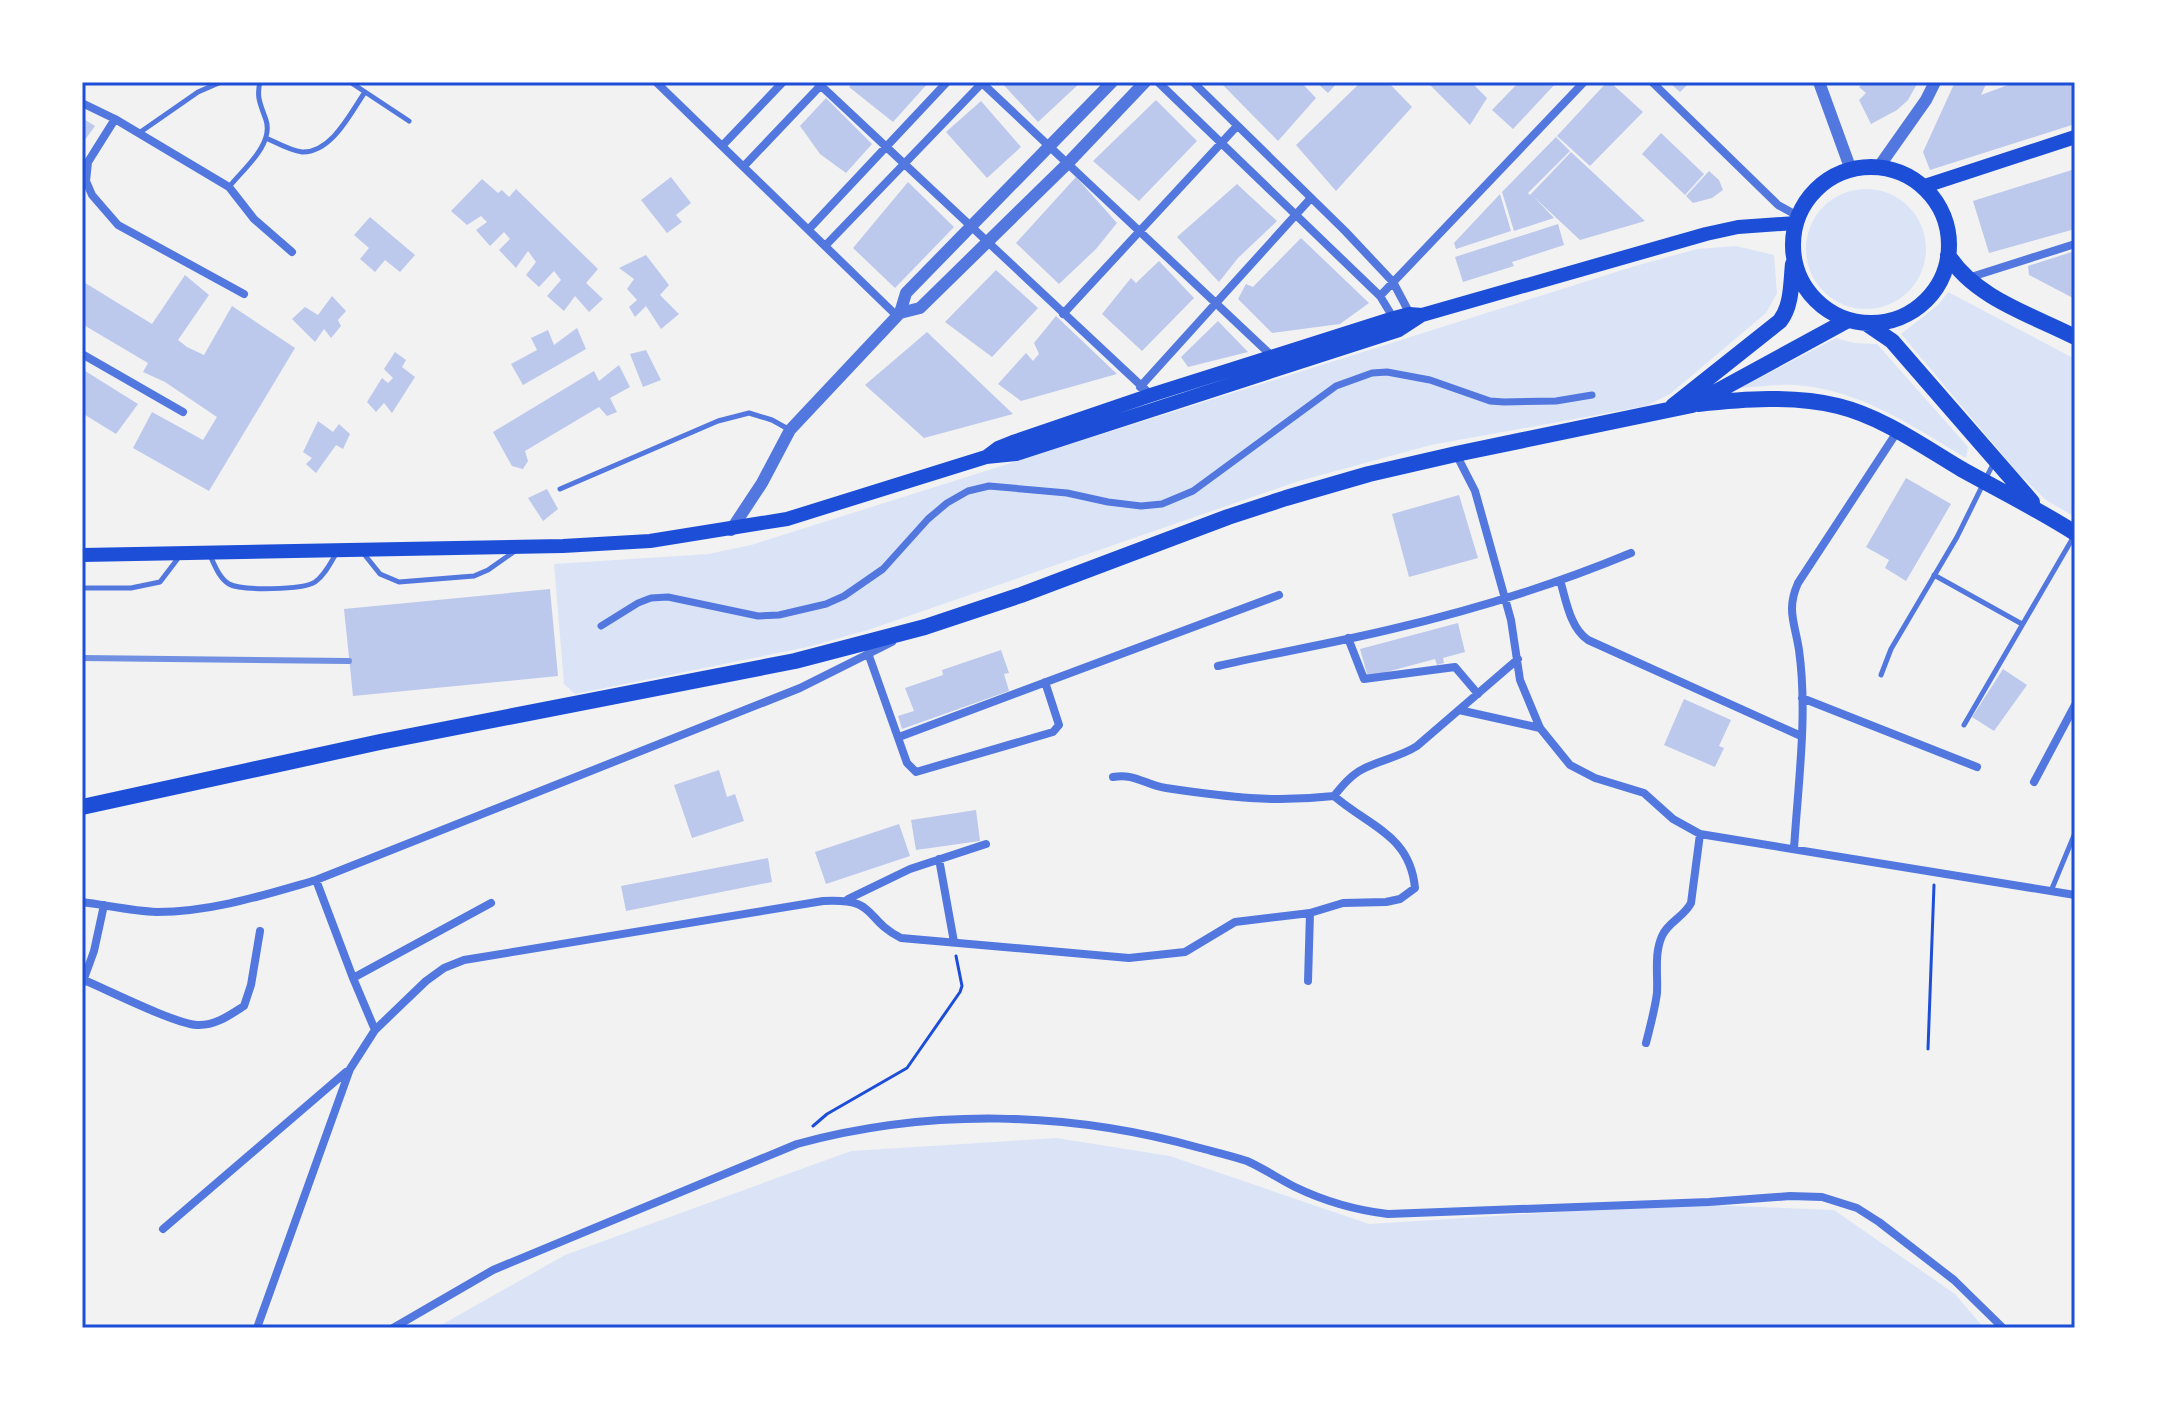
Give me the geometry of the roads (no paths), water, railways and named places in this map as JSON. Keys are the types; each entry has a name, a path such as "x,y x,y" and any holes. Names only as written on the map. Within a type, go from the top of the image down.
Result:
{"main road":[{"path":"1925,186 2075,137"},
{"path":"1670,409 1785,315 1797,220 1807,200 1834,176 1851,170 1878,168 1914,178 1925,186 1946,224 1948,255 1940,283 1921,305 1896,320 1867,324 1848,320 1822,307 1803,285 1793,258"},
{"path":"82,555 520,547 650,541 731,530 787,519 986,457 1016,454 1415,317 1706,234 1797,220"},
{"path":"1948,255 1967,278 1997,298 2074,336"},
{"path":"1692,405 1848,320"},
{"path":"986,457 998,448 1146,391 1396,324"},
{"path":"1867,324 1892,341 2038,509"},
{"path":"82,807 380,742 795,661 925,627 1271,503 1369,474 1692,405 1747,400 1822,402 1862,414 2038,509 2075,534"}],"street":[{"path":"722,146 783,82"},
{"path":"809,229 947,82"},
{"path":"826,245 982,82 1273,357"},
{"path":"731,530 762,483 790,430 898,314 906,293 1112,82"},
{"path":"898,314 920,308 1067,164 1145,82"},
{"path":"1158,82 1380,296 1396,324"},
{"path":"1193,82 1393,282 1415,317"},
{"path":"1380,296 1584,82"},
{"path":"1652,82 1797,220"},
{"path":"1819,82 1851,170"},
{"path":"1878,168 1926,100 1935,82"},
{"path":"744,166 821,83 1146,391 1215,304 1311,198"},
{"path":"662,84 722,146 898,314"},
{"path":"82,103 115,119 229,187 247,212 292,252"},
{"path":"115,119 88,162 86,181 92,195 118,225 244,294"},
{"path":"1063,314 1237,126"},
{"path":"1967,278 2075,244"},
{"path":"82,354 183,412"},
{"path":"601,626 651,598 668,597 758,616 779,615 826,604 844,596 883,569 928,519 947,503 968,491 989,486 1067,493 1141,506 1162,504 1193,491 1336,386 1372,373 1387,372 1430,380 1490,401 1556,401 1592,395"},
{"path":"1794,849 1802,698 1801,666 1791,612 1793,595 1897,432"},
{"path":"1456,454 1475,491 1511,620 1520,680 1540,728 1570,765 1595,778 1644,793 1673,819 1700,834 2075,895"},
{"path":"1218,666 1348,638 1504,598 1631,553"},
{"path":"1560,580 1571,614 1582,636 1588,640 1801,736"},
{"path":"899,737 1279,595"},
{"path":"82,902 154,912 197,910 316,880 800,688 925,627"},
{"path":"1348,638 1364,679 1455,667 1478,694"},
{"path":"868,653 907,763 916,772 1053,732 1059,725 1045,682"},
{"path":"1113,777 1133,776 1157,787 1260,801 1334,796 1363,768 1403,755 1417,746 1518,659"},
{"path":"1802,698 1977,767"},
{"path":"2034,782 2075,705"},
{"path":"1459,710 1540,728"},
{"path":"848,899 869,909 888,931 901,938 1129,958 1185,952 1235,922 1310,913 1343,903 1386,902 1400,899 1415,888 1409,857 1400,845 1334,796"},
{"path":"1646,1043 1657,995 1657,954 1669,925 1686,912 1691,903 1700,834"},
{"path":"257,1328 350,1069 375,1030 444,968 464,960 848,899 910,869 986,844"},
{"path":"939,859 954,942"},
{"path":"316,880 375,1030"},
{"path":"353,978 491,903"},
{"path":"104,905 94,951 83,982 197,1025 222,1020 244,1006 251,985 260,931"},
{"path":"1308,981 1310,913"},
{"path":"163,1229 350,1069"},
{"path":"393,1328 493,1270 797,1144 837,1133 898,1123 976,1117 1065,1121 1161,1137 1248,1162 1319,1199 1342,1207 1388,1214 1822,1197 1857,1208 1879,1222 1954,1280 2003,1328"}],"lane":[{"path":"139,133 198,92 221,82"},
{"path":"229,187 266,138 268,126 257,95 260,82"},
{"path":"350,82 409,121"},
{"path":"266,138 300,152 319,148 341,127 365,92"},
{"path":"560,489 718,421 749,413 790,430"},
{"path":"1881,675 1891,649 1996,461"},
{"path":"1964,725 2075,534"},
{"path":"362,550 380,574 399,582 474,576 520,547"},
{"path":"209,553 227,583 237,588 302,587 315,582 325,572 338,550"},
{"path":"82,588 131,588 160,582 182,553"},
{"path":"1934,575 2022,624"},
{"path":"2051,891 2075,833"}],"railway":[{"path":"82,658 349,661"}]}
